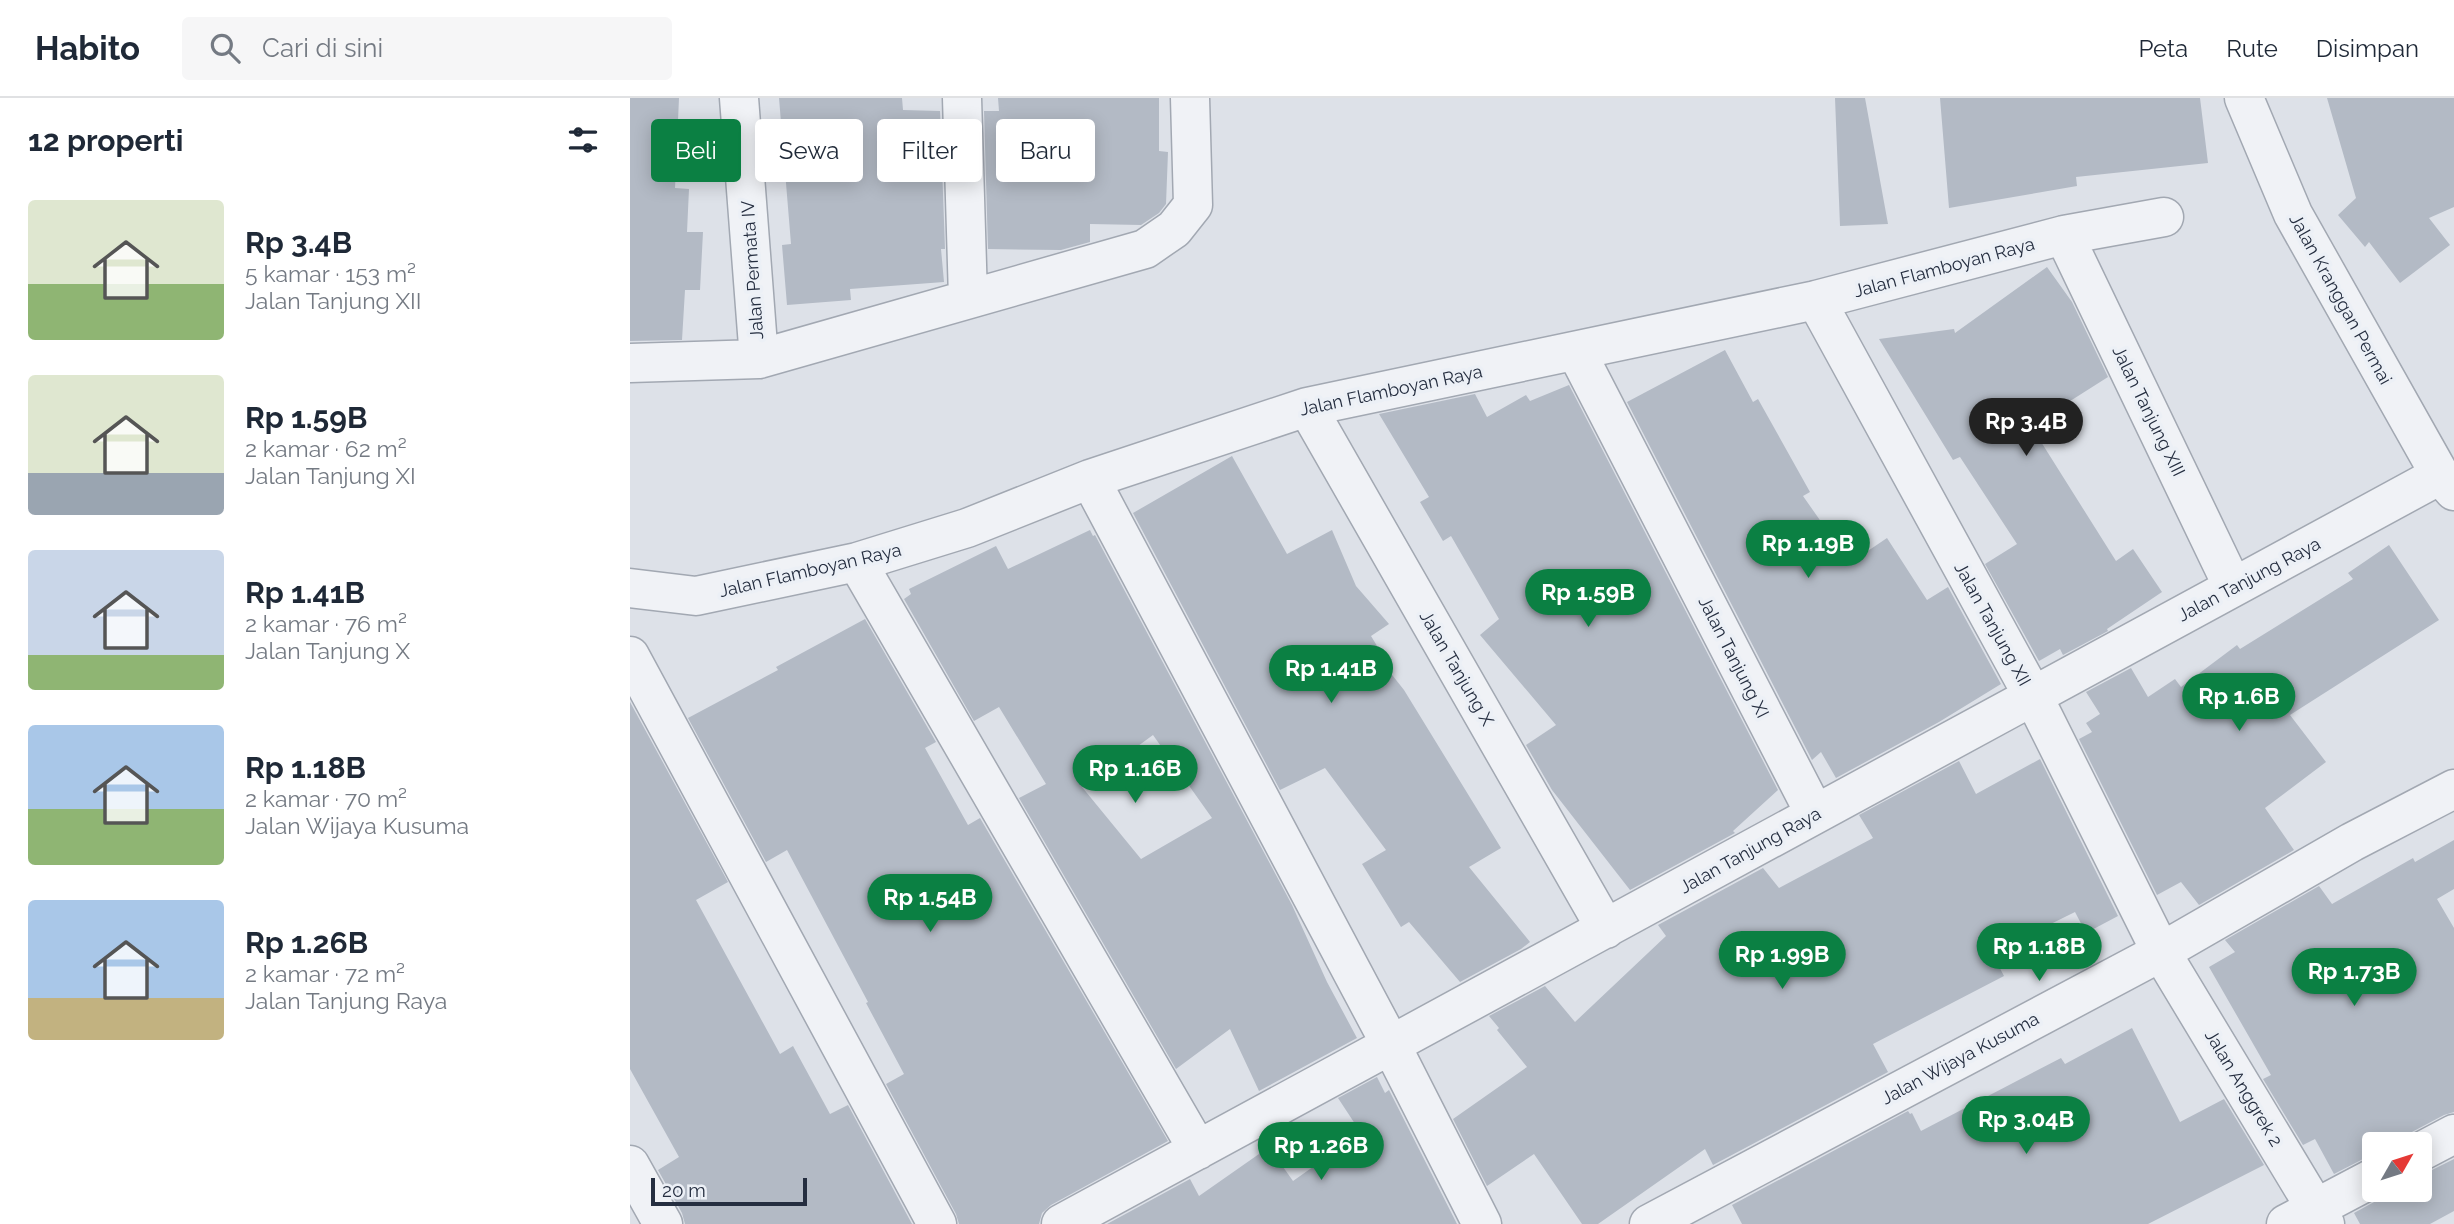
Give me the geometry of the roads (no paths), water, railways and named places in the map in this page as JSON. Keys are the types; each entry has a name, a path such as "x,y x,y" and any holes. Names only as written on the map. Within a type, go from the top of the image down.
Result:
{"street":[{"name":"Jalan Permata IV","path":"738,98 759,359"},
{"path":"961,98 968,298"},
{"path":"630,363 759,359 1144,249 1174,229 1193,205 1190,98"},
{"name":"Jalan Kranggan Permai","path":"2244,98 2293,214 2447,483"},
{"name":"Jalan Flamboyan Raya","path":"630,588 696,596 857,562 967,528 1090,479 1307,407 1816,300 2064,235 2164,217"},
{"name":"Jalan Tanjung XIII","path":"2064,235 2233,587"},
{"name":"Jalan Tanjung XII","path":"1816,300 2033,696 2161,952"},
{"name":"Jalan Tanjung XI","path":"1576,351 1815,814"},
{"name":"Jalan Tanjung X","path":"1307,407 1606,929"},
{"path":"1090,479 1391,1045 1482,1224"},
{"name":"Jalan Tanjung Raya","path":"1061,1224 2233,587 2447,483"},
{"path":"857,562 1198,1150"},
{"path":"630,656 937,1224"},
{"name":"Jalan Wijaya Kusuma","path":"1649,1224 2161,952 2352,842 2454,789"},
{"name":"Jalan Anggrek 2","path":"2161,952 2309,1219"},
{"path":"2432,1146 2454,1134"},
{"path":"630,1165 663,1224"},
{"path":"2309,1219 2362,1185"}]}
